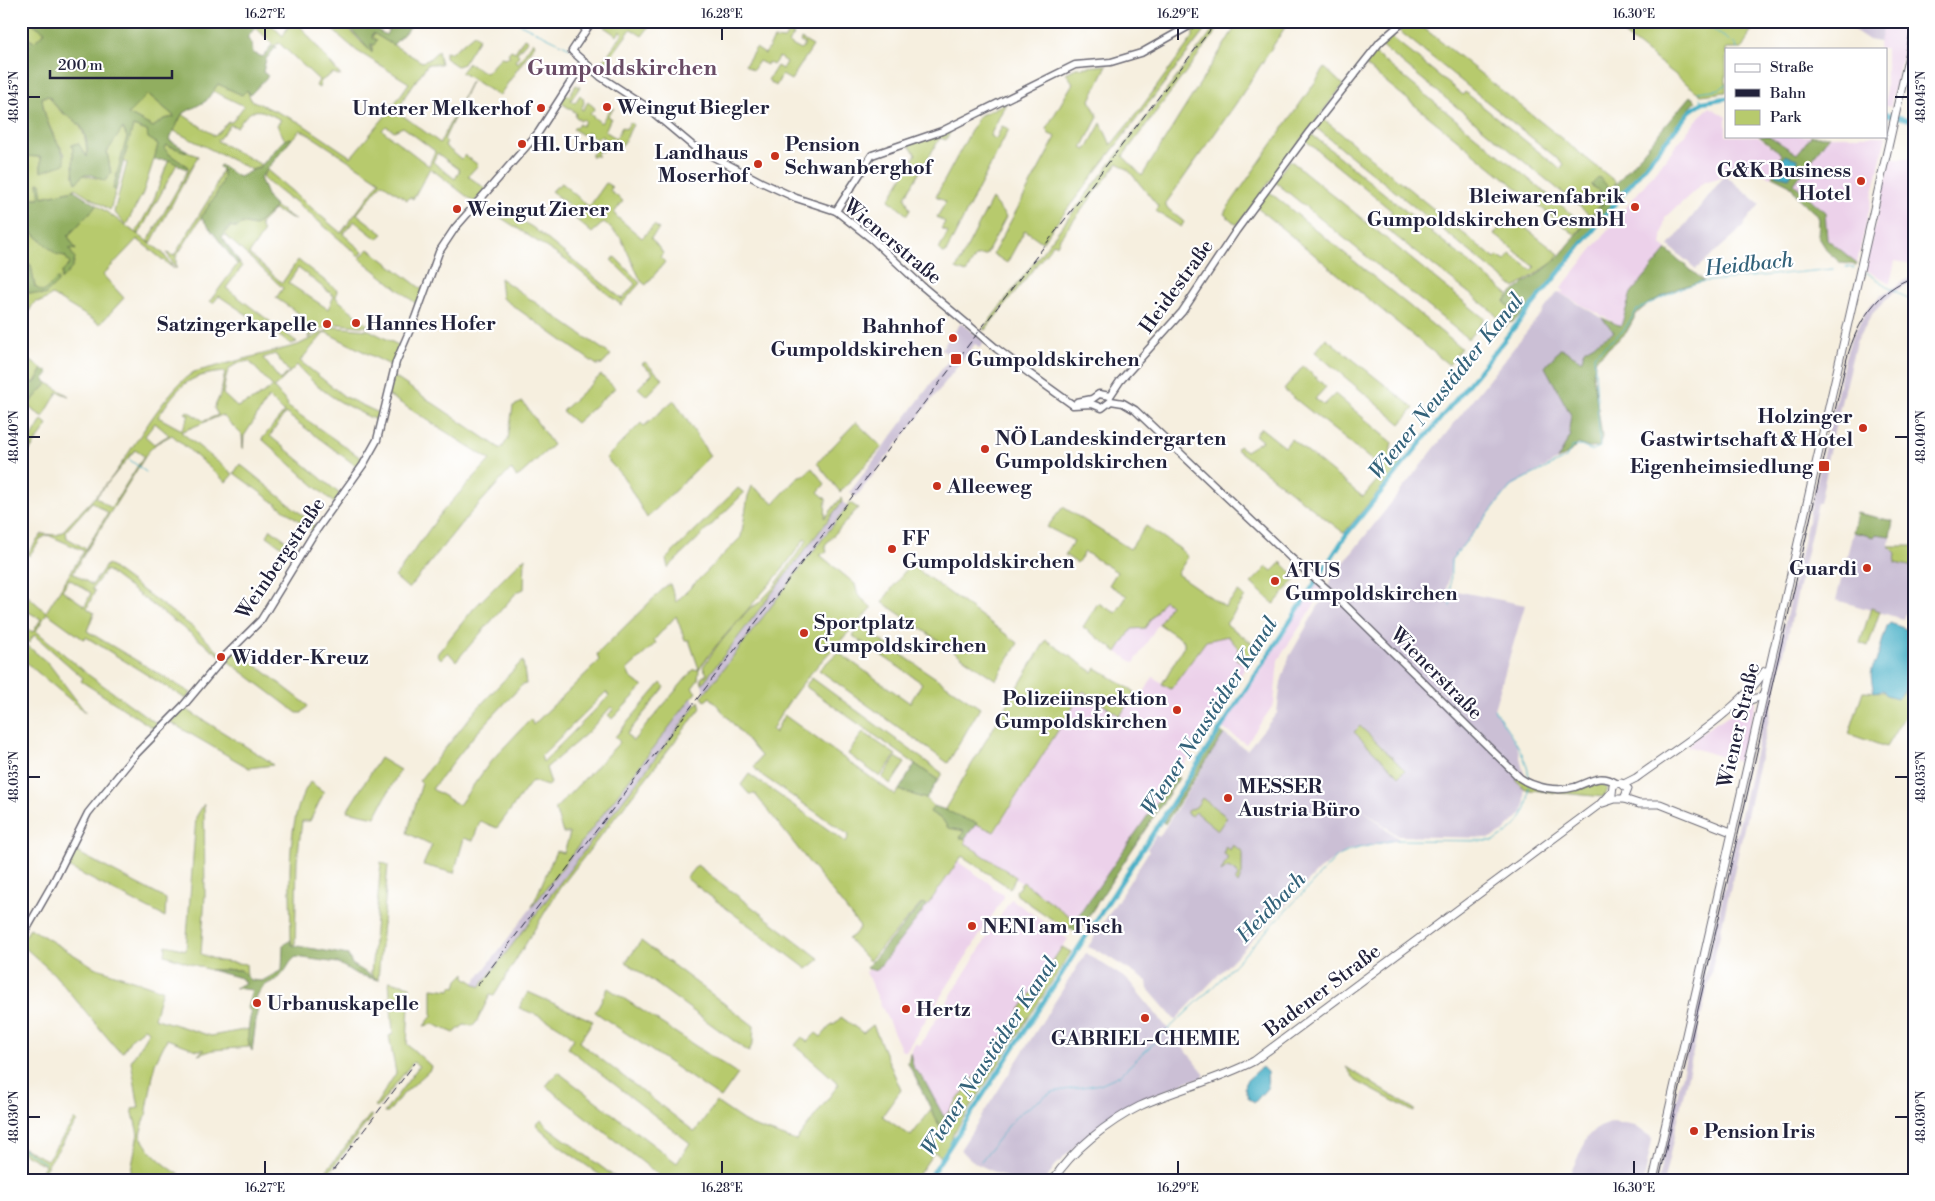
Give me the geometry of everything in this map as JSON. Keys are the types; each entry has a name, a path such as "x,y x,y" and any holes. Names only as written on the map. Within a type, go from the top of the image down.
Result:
{"main road":[{"name":"Wiener Straße","path":"1653,1180 1768,667 1914,33"},
{"path":"1731,832 1660,804 1640,804 1620,791 1734,706 1753,688 1768,667"},
{"path":"1734,706 1762,696"},
{"name":"Badener Straße","path":"1053,1180 1091,1139 1140,1106 1236,1070 1254,1061 1620,791"}],"street":[{"name":"Wienerstraße","path":"592,21 572,51 583,63 644,105 693,146 761,182 796,198 836,212 873,240 922,286 997,349 1069,402 1079,406 1092,402 1102,408 1108,397"},
{"path":"836,212 872,155 942,131 1075,66 1111,62 1141,53 1198,21"},
{"name":"Heidestraße","path":"1108,397 1182,312 1236,231 1309,132 1380,42 1404,21"},
{"name":"Weinbergstraße","path":"21,939 53,884 88,813 135,755 183,706 225,656 261,620 313,535 373,450 381,429 396,362 415,318 436,258 455,228 538,133 583,63"},
{"name":"Wienerstraße","path":"1092,402 1094,396 1108,397 1135,410 1320,583 1528,783 1569,788 1599,778 1620,791"}],"shaded area":[{"path":"1840,21 1885,21 1880,42 1869,40"},
{"path":"1885,21 1910,21 1891,103 1892,106 1888,105 1888,48 1878,48"},
{"path":"1710,107 1725,116 1725,138 1760,138 1782,154 1771,177 1750,169 1704,182 1665,218 1661,245 1667,250 1631,293 1621,326 1558,292 1564,292 1561,288 1700,116"},
{"path":"1772,138 1810,138 1797,154"},
{"path":"1828,138 1886,138 1857,263 1827,239 1825,212 1794,184"},
{"path":"1891,158 1914,158 1914,270 1911,271 1912,264 1895,261 1890,283 1868,271 1865,266"},
{"path":"1725,175 1760,204 1737,233 1696,269 1669,246"},
{"path":"1914,275 1914,281 1894,292 1873,313 1856,342 1826,464 1828,466 1820,503 1818,503 1664,1180 1658,1180 1845,358 1851,339 1867,309 1880,296"},
{"path":"1558,292 1602,318 1615,332 1584,350 1582,361 1545,367 1571,415 1569,429 1571,435 1557,460 1511,487 1452,559 1447,589 1525,605 1494,709 1517,745 1525,778 1516,780 1524,788 1525,804 1522,813 1503,832 1490,838 1398,836 1357,805 1400,840 1348,850 1319,870 1175,1020 1148,989 1147,981 1102,953 1088,947 1149,851 1147,849 1156,835 1159,837 1224,734 1247,750 1277,713 1281,682 1289,657 1320,603 1327,599 1331,579"},
{"name":"Bahnhof Gumpoldskirchen","path":"961,323 984,342 980,348 975,344 856,497 850,492 951,357 941,349"},
{"path":"842,502 848,506 705,693 702,684"},
{"path":"1853,532 1874,537 1876,534 1890,536 1889,545 1896,553 1895,562 1914,567 1914,587 1903,619 1836,600"},
{"path":"1314,582 1324,590 1278,660 1274,704 1246,744 1222,728"},
{"path":"1164,600 1170,605 1134,663 1117,652 1132,629 1145,628"},
{"path":"1228,636 1238,649 1236,659 1247,665 1193,751 1076,921 966,844 965,838 977,823 995,832 1083,690 1120,716 1135,692 1142,696 1153,677 1171,689 1206,641"},
{"path":"692,697 696,705 479,988 474,983"},
{"path":"1753,700 1756,701 1742,763 1687,746 1705,730"},
{"path":"958,862 992,885 992,888 1003,893 1004,897 906,1051 902,1051 866,972 868,970 876,971 927,906"},
{"path":"1011,899 1068,939 985,1063 944,1117 923,1078 914,1069 910,1053 915,1043 920,1045"},
{"path":"1086,953 1128,980 1205,1074 1202,1079 1191,1080 1128,1106 1088,1134 1055,1166 1046,1180 1012,1180 975,1163 960,1150"},
{"path":"1613,1122 1635,1126 1651,1137 1644,1180 1567,1180 1588,1136 1595,1129"}],"green space":[{"path":"21,21 29,21 45,32 34,42 23,35 30,46 21,56"},
{"path":"29,21 260,21 247,38 252,43 253,53 263,57 271,46 276,47 266,59 263,72 268,76 250,95 247,90 242,95 218,84 206,101 182,114 169,140 188,151 166,145 164,148 169,154 188,167 186,169 169,160 154,160 158,144 148,138 147,131 133,126 116,190 113,189 127,137 123,128 107,152 111,174 105,181 92,175 83,175 76,183 72,145 78,143 87,157 87,143 84,133 80,126 62,112 49,96 42,97 44,112 53,135 63,152 65,164 41,172 41,157 21,156 21,56 30,46 22,35 34,42 45,32","holes":["148,94 174,116 164,119 153,127 128,114"]},
{"path":"260,21 267,21 283,36 291,21 296,21 341,76 333,73 321,81 319,88 316,86 319,80 279,43 274,46 254,26"},
{"path":"322,21 340,24 345,27 372,52 373,33 422,62 428,60 438,51 441,64 428,64 405,96 398,112 440,143 471,81 444,140 447,142 445,146 461,159 465,155 478,165 468,176 486,189 474,202 430,168 413,199 410,197 407,200 382,183 357,214 383,234 377,239 354,221 343,234 363,252 359,256 291,198 289,199 265,180 263,176 267,170 341,233 380,181 305,132 300,130 292,139 285,140 277,125 281,120 261,111 251,112 237,127 230,125 217,141 262,165 252,170 174,131 182,114 215,136 228,122 232,122 244,106 213,91 218,84 242,95 247,90 251,100 299,122 351,157 392,108 391,105 395,103 409,83 357,51","holes":["386,126 394,131 403,127 435,151 429,166 382,130","437,153 460,170 455,179 433,162"]},
{"path":"338,21 361,21 386,35 393,21 416,21 393,45 373,33 372,38 377,40 374,45 371,44 372,53 351,29"},
{"path":"609,21 654,21 642,36 631,29 602,69 599,67 623,33 620,31 617,36 604,27"},
{"path":"1205,21 1212,21 1042,242 1025,230 1007,263 993,254 1056,137 1049,134 1046,129 1073,83 1066,73 1076,68 1107,65 1090,100 1098,117 1082,148 1086,150 1101,123 1111,145 1141,108 1193,37 1193,28"},
{"path":"1220,21 1224,21 1123,156 1142,176 1239,21 1289,21 1237,102 1166,203 1166,207 1184,222 1181,227 1156,211 1158,206 1129,171 1118,163 1060,238 1057,245 1054,243 985,330 983,329"},
{"path":"1410,21 1415,21 1616,182 1611,190 1592,186 1600,191 1593,196 1603,203 1590,215 1380,45 1389,35 1463,95 1465,92 1560,169 1564,164 1397,29"},
{"path":"1607,21 1756,21 1742,48 1725,48 1725,92 1701,95"},
{"path":"788,32 794,35 788,43 801,50 805,44 800,42 801,39 813,46 791,80 782,75 776,86 768,80 777,66 782,69 786,62 779,57 773,65 768,62 767,65 759,61 753,70 745,65 756,48 765,54 774,39 784,40"},
{"path":"474,34 479,38 463,64 457,66 445,58 445,52 451,53"},
{"path":"524,38 528,40 517,53 519,55 515,61 518,63 533,42 535,44 499,96 461,72 468,63 486,73 501,57 510,56 508,54 511,50 515,52"},
{"path":"1374,53 1584,224 1575,235 1365,65"},
{"path":"1325,68 1343,85 1237,225 1224,214 1226,210"},
{"path":"576,85 580,87 571,100 575,103 580,95 584,103 581,109 583,110 588,102 595,108 590,114 601,123 608,112 614,108 608,116 611,118 605,131 616,138 622,127 626,129 630,122 633,125 625,142 620,147 616,149 609,143 602,152 598,150 597,157 595,155 591,156 604,137 601,136 595,139 588,132 583,135 573,129 579,124 582,126 585,121 583,119 581,121 575,116 576,113 560,102 565,94 569,96"},
{"path":"148,94 175,117 164,119 153,127 128,114"},
{"path":"49,96 55,106 79,125 83,132 87,158 72,145 76,183 82,175 105,180 111,173 107,152 122,127 127,137 113,189 116,190 110,210 75,188 74,190 42,197 41,184 38,184 40,198 21,198 21,156 41,157 41,171 65,154 53,134 45,113 42,97"},
{"path":"1690,96 1696,101 1524,313 1511,323 1511,320 1505,327 1502,323 1512,309 1504,302 1515,290 1546,268 1559,256 1603,204 1593,196 1600,191 1591,185 1599,177 1611,190"},
{"path":"1006,103 990,136 996,139 1002,126 1009,129 945,254 939,250 948,232 941,229 945,222 937,217 946,202 936,196 979,116"},
{"path":"1322,118 1495,259 1497,256 1505,261 1510,254 1532,270 1535,267 1494,234 1510,216 1559,254 1552,263 1515,288 1315,127"},
{"path":"133,126 147,131 159,144 143,193 126,225 114,212 127,163 123,161"},
{"path":"951,130 946,140 940,138 905,197 910,210 907,215 889,200 916,154 908,145"},
{"path":"1310,133 1509,295 1504,302 1512,309 1502,323 1492,311 1381,225 1392,211 1305,140"},
{"path":"290,138 292,139 260,178 269,200 276,207 255,226 242,223 237,228 230,226 222,237 239,262 237,264 201,217 216,195 221,183 223,170 219,167 220,165 239,177 261,166 282,142"},
{"path":"1762,138 1772,138 1797,154 1809,138 1828,138 1794,184 1825,212 1827,239 1857,263 1856,265 1841,263 1828,252 1818,236 1819,219 1817,215 1800,200 1790,185 1772,176 1782,154"},
{"path":"166,145 198,156 151,243 148,241 188,170 188,167 169,154 164,148"},
{"path":"169,159 177,164 139,234 136,232 153,202"},
{"path":"1290,160 1485,319 1468,339 1274,181"},
{"path":"222,169 224,180 176,257 176,269 167,253 174,256 213,192"},
{"path":"38,183 41,183 43,197 74,190 97,205 68,236 76,250 69,248 75,259 72,268 61,280 62,272 70,264 65,256 56,254 33,233 26,240 28,250 26,262 31,265 35,287 43,292 58,277 58,282 45,295 23,292 21,322 21,198 40,198"},
{"path":"562,183 589,207 606,183 612,187 610,191 623,201 614,213 617,217 642,238 654,225 659,229 651,238 663,253 660,257 665,262 646,285 641,281 621,238 604,222 592,233 565,210 569,205 551,191"},
{"path":"1267,190 1461,348 1449,365 1256,207"},
{"path":"992,199 1006,217 986,255 976,256 966,273 956,269"},
{"path":"97,205 162,252 174,269 137,239 103,275 124,298 100,324 52,295 43,301 35,302 21,328 23,292 43,292 35,287 31,265 26,262 28,250 26,240 33,233 56,254 65,256 70,264 62,272 72,268 68,247 75,249 68,236"},
{"path":"276,207 296,220 274,210 260,224 263,233 249,254 282,283 298,260 337,290 336,298 370,327 336,324 325,327 308,338 309,334 298,326 304,317 276,298 283,288 224,234 234,225 246,224 255,226","holes":["298,268 334,296 328,309 288,283"]},
{"path":"501,209 532,227 622,299 635,284 611,260 615,257 640,283 621,305 570,263 500,217"},
{"path":"369,249 423,290 418,305 359,258"},
{"path":"1667,250 1704,281 1678,288 1648,304 1637,313 1626,333 1596,359 1593,374 1602,437 1599,447 1589,448 1578,444 1568,454 1557,460 1571,435 1569,429 1571,415 1545,367 1561,348 1582,361 1584,350 1614,332 1602,318 1621,326 1631,293"},
{"path":"239,262 242,267 226,288 297,342 291,344 219,296 213,303 210,301"},
{"path":"500,278 611,355 603,364 597,365 502,298"},
{"path":"334,327 369,330 400,346 392,366 325,332 300,361 345,397 381,414 380,422 325,392 297,365 274,388 288,404 287,406 364,460 359,468 285,413 270,436 340,494 334,503 262,439 284,412 269,397 244,436 243,449 242,435 222,415 181,432 233,474 226,482 172,435 157,443 148,452 87,550 85,549 86,551 73,573 92,585 107,564 194,628 221,654 222,657 106,570 92,589 95,591 87,608 94,613 87,631 191,693 186,699 86,637 83,639 47,613 36,631 90,676 160,726 156,730 81,681 83,678 34,635 29,643 21,638 21,626 33,632 41,619 21,608 21,590 46,612 84,551 48,535 42,538 29,556 27,554 42,534 57,535 62,532 103,488 149,422 183,380 194,372 298,345","holes":["275,354 289,372 280,380 263,358","249,361 273,387 255,399 237,407 223,394 226,375 235,365","225,372 221,393 214,408 218,415 204,421 187,411 185,413 189,415 182,430 158,417 178,390 192,379","155,423 169,435 154,444 145,436","135,450 144,456 111,508 96,497","92,502 108,513 86,549 67,538 66,531","69,579 91,593 85,606 62,590"]},
{"path":"1326,338 1414,408 1401,424 1315,352"},
{"path":"21,355 43,369 34,383 21,380"},
{"path":"645,362 663,379 647,396 638,388 653,373 642,364"},
{"path":"1303,366 1326,387 1315,399 1324,405 1335,394 1392,442 1390,454 1401,462 1400,466 1344,533 1236,449 1239,446 1246,451 1262,441 1255,435 1261,428 1285,447 1291,439 1363,497 1385,471 1284,390"},
{"path":"43,369 49,373 44,379 48,383 27,406 21,401 21,380 35,383"},
{"path":"601,375 615,388 576,423 562,411"},
{"path":"393,376 501,449 508,439 513,406 523,402 553,445 520,475 516,477 511,469 460,525 409,589 395,577 442,512 490,460 388,395"},
{"path":"48,383 69,396 58,392 43,417 27,406"},
{"path":"674,400 710,456 647,518 624,478 606,458 641,423 644,426"},
{"path":"42,420 48,425 21,463 21,456"},
{"path":"856,422 882,447 840,492 817,463"},
{"path":"240,464 316,526 313,531 234,473"},
{"path":"812,468 825,484 818,492 826,499 825,518 841,498 842,502 702,684 701,678 707,674 703,667 717,646 750,608 759,603 774,587 807,540 805,538 782,570 715,647 699,669 689,640 685,640 676,616 654,640 656,643 627,670 630,677 643,687 612,719 608,715 614,709 611,707 586,734 546,768 551,783 547,786 532,781 497,828 480,821 473,841 464,838 454,873 423,865 432,845 407,833 422,783 419,781 475,711 518,665 523,661 526,684 522,685 473,737 432,789 459,805 491,761 531,719 533,725 599,661 597,654 666,586 670,584 676,602 741,537 748,496 752,486 774,503 799,476 804,475","holes":["606,692 609,696 543,762 541,756"]},
{"path":"738,488 744,493 668,568 666,559"},
{"path":"850,503 858,508 825,545 827,552 820,555 855,584 858,595 872,608 805,681 793,696 772,730 775,733 784,715 895,795 899,790 926,799 934,806 930,812 943,820 948,828 960,828 964,831 961,838 965,838 966,844 1016,877 1010,888 962,856 927,906 922,903 869,961 848,939 860,927 755,794 749,794 741,785 749,774 846,842 849,835 760,774 754,767 761,756 710,697 705,701 702,697"},
{"path":"1063,507 1130,549 1146,526 1179,548 1188,557 1177,574 1225,607 1238,592 1245,597 1226,624 1259,648 1247,665 1236,659 1238,648 1228,636 1206,641 1171,689 1162,684 1184,646 1184,641 1159,624 1170,605 1164,600 1145,628 1132,629 1117,652 1083,627 1098,603 1116,613 1127,596 1109,585 1117,572 1085,552 1077,563 1065,555 1074,541 1047,527"},
{"path":"1857,513 1893,521 1890,536 1876,534 1874,537 1853,532"},
{"path":"271,529 300,551 296,557 267,536"},
{"path":"1889,546 1914,546 1914,567 1895,563 1896,553"},
{"path":"525,557 524,589 517,592 456,661 448,652 441,659 437,654 475,607"},
{"name":"ATUS Gumpoldskirchen","path":"1281,562 1297,578 1274,604 1251,583 1267,567 1272,571"},
{"path":"910,564 1018,643 996,680 882,602"},
{"path":"1871,608 1880,611 1868,646 1860,643"},
{"path":"861,627 980,708 948,763 819,670 838,652 910,703 922,683 853,636"},
{"path":"21,640 49,664 86,713 23,660 21,662"},
{"path":"1046,640 1093,672 1096,668 1135,692 1120,716 1083,691 994,832 945,809"},
{"path":"235,649 305,703 308,706 302,713 297,713 225,659"},
{"path":"1914,657 1914,701 1886,747 1849,734 1863,691 1904,693"},
{"path":"699,669 698,680 692,688 696,692 532,907 556,851 564,853 570,833 563,833 555,809 620,742 615,737 661,683 665,687 627,734 633,741 693,670"},
{"path":"812,678 942,773 938,780 805,686"},
{"path":"699,701 701,708 559,889 494,996 490,995 476,1023 473,1026 464,1025 454,1033 433,1024 424,1026 432,1016 432,988 450,990 452,986 456,987 458,980 465,973 465,977 480,987"},
{"path":"184,708 273,765 249,768 170,722"},
{"path":"1360,726 1405,770 1399,776 1354,732"},
{"path":"863,732 896,755 880,777 848,754"},
{"path":"1220,732 1224,734 1165,824 1163,822"},
{"path":"896,757 905,763 891,784 882,778"},
{"path":"380,758 400,770 375,817 347,811"},
{"path":"915,764 938,780 926,799 899,790"},
{"path":"1175,776 1179,778 1077,934 1070,928"},
{"path":"1518,778 1558,790 1601,782 1607,788 1604,797 1531,790 1524,788 1516,780"},
{"path":"310,782 324,792 310,821 302,821 297,861 295,946 292,945 291,940 290,859 292,837 301,798"},
{"path":"1202,798 1227,817 1218,830 1196,812 1192,816 1187,814 1187,811 1196,807"},
{"path":"204,804 205,895 201,954 219,961 246,964 247,977 241,970 210,970 165,955 166,945 186,950 196,817"},
{"path":"934,806 977,823 965,838 960,838 964,831 948,828 943,820 930,812"},
{"path":"1233,845 1242,851 1242,874 1238,884 1235,882 1238,876 1237,872 1228,867 1221,872 1228,857 1224,854 1225,847 1230,850"},
{"path":"71,849 166,899 165,917 64,865"},
{"path":"381,862 388,865 378,980 371,974"},
{"path":"697,865 820,959 807,969 686,878"},
{"path":"1023,882 1076,921 1070,928 1063,927 1017,895 1016,891"},
{"path":"923,903 927,906 876,971 866,968"},
{"path":"30,928 94,967 162,990 154,1018 211,1036 249,1029 249,1047 213,1050 198,1055 204,1050 197,1050 167,1039 155,1063 146,1116 140,1134 143,1141 154,1154 167,1166 188,1180 129,1180 138,1134 132,1109 139,1108 131,1061 149,1031 144,1028 131,1039 123,1052 117,1049 54,974 21,944"},
{"path":"291,940 292,945 348,955 352,964 378,980 356,974 338,963 296,957 280,977 265,985 258,994 255,1002 258,1006 252,1051 248,1037 251,1012 247,1008 252,990 235,988 245,983 241,978 210,970 241,970 250,980 262,981 282,970 283,945"},
{"path":"641,941 754,1026 753,1042 749,1052 626,962"},
{"path":"1062,947 1071,952 953,1134 951,1143 942,1157 934,1152 915,1180 665,1180 546,1086 558,1072 677,1163 690,1143 568,1048 574,1038 568,1033 548,1020 519,1008 528,992 593,1021 579,1042 695,1132 716,1102 750,1125 796,1141 839,1084 795,1045 802,1037 807,1042 816,1033 821,1037 841,1017 863,1033 873,1025 901,1090 882,1116 911,1136 931,1110 942,1130 952,1115 950,1110 985,1063"},
{"path":"389,981 410,986 407,1044 431,1066 430,1070 400,1097 388,1113 384,1113 419,1066 413,1062 378,1107 375,1106 396,1073 389,1036 393,1034"},
{"path":"608,988 738,1074 721,1098 595,1012"},
{"path":"910,1053 914,1069 923,1078 944,1117 950,1110 952,1115 942,1131 908,1063"},
{"path":"1346,1067 1414,1109 1414,1112 1356,1081"},
{"path":"370,1115 372,1116 323,1180 284,1180 288,1171 306,1172 306,1175 315,1177 323,1175"},
{"path":"75,1119 77,1121 38,1180 36,1180 45,1165 21,1152 21,1147 47,1160"},
{"path":"541,1120 619,1180 607,1180 559,1146 536,1125"}],"water":[{"path":"1785,155 1797,159 1797,164 1789,178 1776,175"},
{"path":"1890,623 1914,632 1913,658 1909,678 1902,694 1897,698 1886,695 1883,690 1874,692 1871,677 1887,626"},
{"path":"1262,1067 1267,1072 1268,1087 1255,1102 1249,1099 1244,1087 1246,1081"}],"waterway":[{"path":"514,21 570,48"},
{"path":"1700,21 1736,45 1737,48"},
{"path":"1698,92 1720,89 1725,85"},
{"name":"Wiener Neustädter Kanal","path":"1700,98 1703,102"},
{"name":"Wiener Neustädter Kanal","path":"928,1180 1346,535 1690,111 1703,102 1725,98"},
{"name":"Wiener Neustädter Kanal","path":"1888,114 1914,121"},
{"name":"Heidbach","path":"1846,267 1854,268"},
{"name":"Heidbach","path":"1450,606 1451,560 1512,485 1566,458 1572,447 1581,446 1592,451 1600,447 1594,355 1624,330 1637,310 1679,289 1700,282 1833,269"},
{"name":"Heidbach","path":"1866,272 1914,303"},
{"path":"130,460 146,472"},
{"name":"Heidbach","path":"1494,709 1521,751 1528,770 1529,779"},
{"name":"Heidbach","path":"981,1161 1017,1115 1052,1092 1100,1084 1120,1075 1214,986 1337,857 1351,850 1393,840 1494,841 1510,831 1521,819 1527,804 1529,785"},
{"path":"21,1148 45,1163"}],"tram line":[{"path":"1659,1180 1847,358 1856,332 1870,309 1889,290 1914,277"}],"railway":[{"path":"477,986 1217,21"},
{"path":"326,1180 415,1063"}],"place":[{"name":"Weingut Biegler","path":"607,107"},
{"name":"Unterer Melkerhof","path":"541,108"},
{"name":"Hl. Urban","path":"522,144"},
{"name":"Pension Schwanberghof","path":"775,156"},
{"name":"Landhaus Moserhof","path":"758,164"},
{"name":"G&K Business Hotel","path":"1861,181"},
{"name":"Bleiwarenfabrik Gumpoldskirchen GesmbH","path":"1635,207"},
{"name":"Weingut Zierer","path":"457,209"},
{"name":"Hannes Hofer","path":"356,323"},
{"name":"Satzingerkapelle","path":"327,324"},
{"name":"Bahnhof Gumpoldskirchen","path":"953,338"},
{"name":"Gumpoldskirchen","path":"956,359"},
{"name":"Holzinger Gastwirtschaft & Hotel","path":"1863,428"},
{"name":"NÖ Landeskindergarten Gumpoldskirchen","path":"985,449"},
{"name":"Eigenheimsiedlung","path":"1824,466"},
{"name":"Alleeweg","path":"937,486"},
{"name":"FF Gumpoldskirchen","path":"892,549"},
{"name":"Guardi","path":"1867,568"},
{"name":"ATUS Gumpoldskirchen","path":"1275,581"},
{"name":"Sportplatz Gumpoldskirchen","path":"804,633"},
{"name":"Widder-Kreuz","path":"221,657"},
{"name":"Polizeiinspektion Gumpoldskirchen","path":"1177,710"},
{"name":"MESSER Austria Büro","path":"1228,798"},
{"name":"NENI am Tisch","path":"972,926"},
{"name":"Urbanuskapelle","path":"257,1003"},
{"name":"Hertz","path":"906,1009"},
{"name":"GABRIEL-CHEMIE","path":"1145,1018"},
{"name":"Pension Iris","path":"1694,1131"}],"district":[{"name":"Gumpoldskirchen","path":"622,67"}]}
